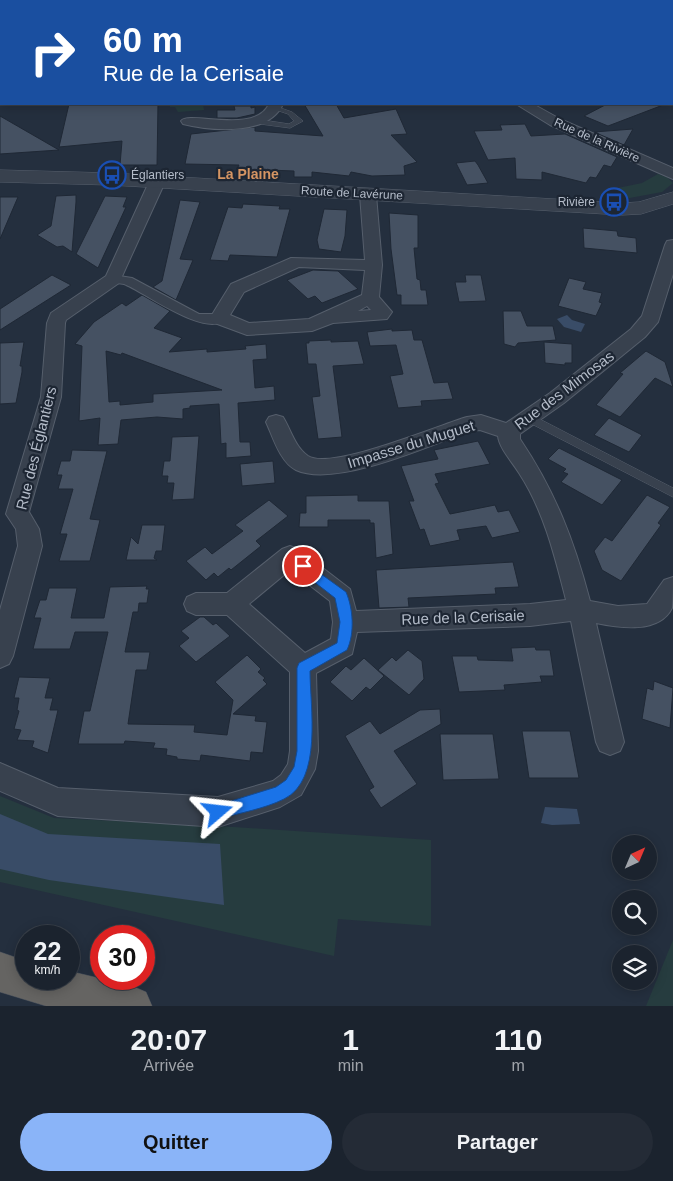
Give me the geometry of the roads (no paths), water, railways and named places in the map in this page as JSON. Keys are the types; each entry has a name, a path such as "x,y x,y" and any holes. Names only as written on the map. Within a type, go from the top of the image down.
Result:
{"highway":[{"path":"0,972 21,980 132,1006"}],"street":[{"name":"Rue de la Rivière","path":"525,105 555,122 673,174"},
{"path":"188,121 216,126 256,121 276,106"},
{"name":"Route de Lavérune","path":"0,176 157,182 622,209 641,208 673,200"},
{"path":"157,182 113,279 127,281 198,318 219,318 247,329 312,325 325,319 380,315 383,312 370,298 373,293 368,195"},
{"name":"Rue des Mimosas","path":"610,742 585,628 566,554 557,528 534,478 509,440 509,432 528,416 557,398 638,333 651,318 673,250"},
{"path":"219,318 237,288 297,262 372,265"},
{"name":"Rue des Églantiers","path":"0,656 30,546 30,534 25,522 9,516 51,397 56,323 64,311 113,279"},
{"name":"Impasse du Muguet","path":"276,422 293,454 303,464 315,469 380,454 467,424 481,422 509,432"},
{"path":"196,604 232,604 290,556 341,596 346,622 343,646 303,668"},
{"name":"Rue de la Cerisaie","path":"346,622 530,615 579,609 618,617 654,614 673,587"},
{"path":"0,777 58,802 218,812 280,793 291,786 301,769 304,751 303,668 232,604"}],"lane":[{"path":"256,121 290,126 299,121 290,113 276,106"},
{"path":"528,416 673,493"}],"water":[{"path":"567,315 572,320 585,324 581,332 564,327 557,319"},
{"path":"545,807 577,809 580,824 552,825 541,823"},
{"path":"0,814 48,834 220,844 224,905 49,880 0,869"}],"place":[{"name":"Églantiers","path":"112,175"},
{"name":"Rivière","path":"614,202"}],"district":[{"name":"La Plaine","path":"248,174"}]}
